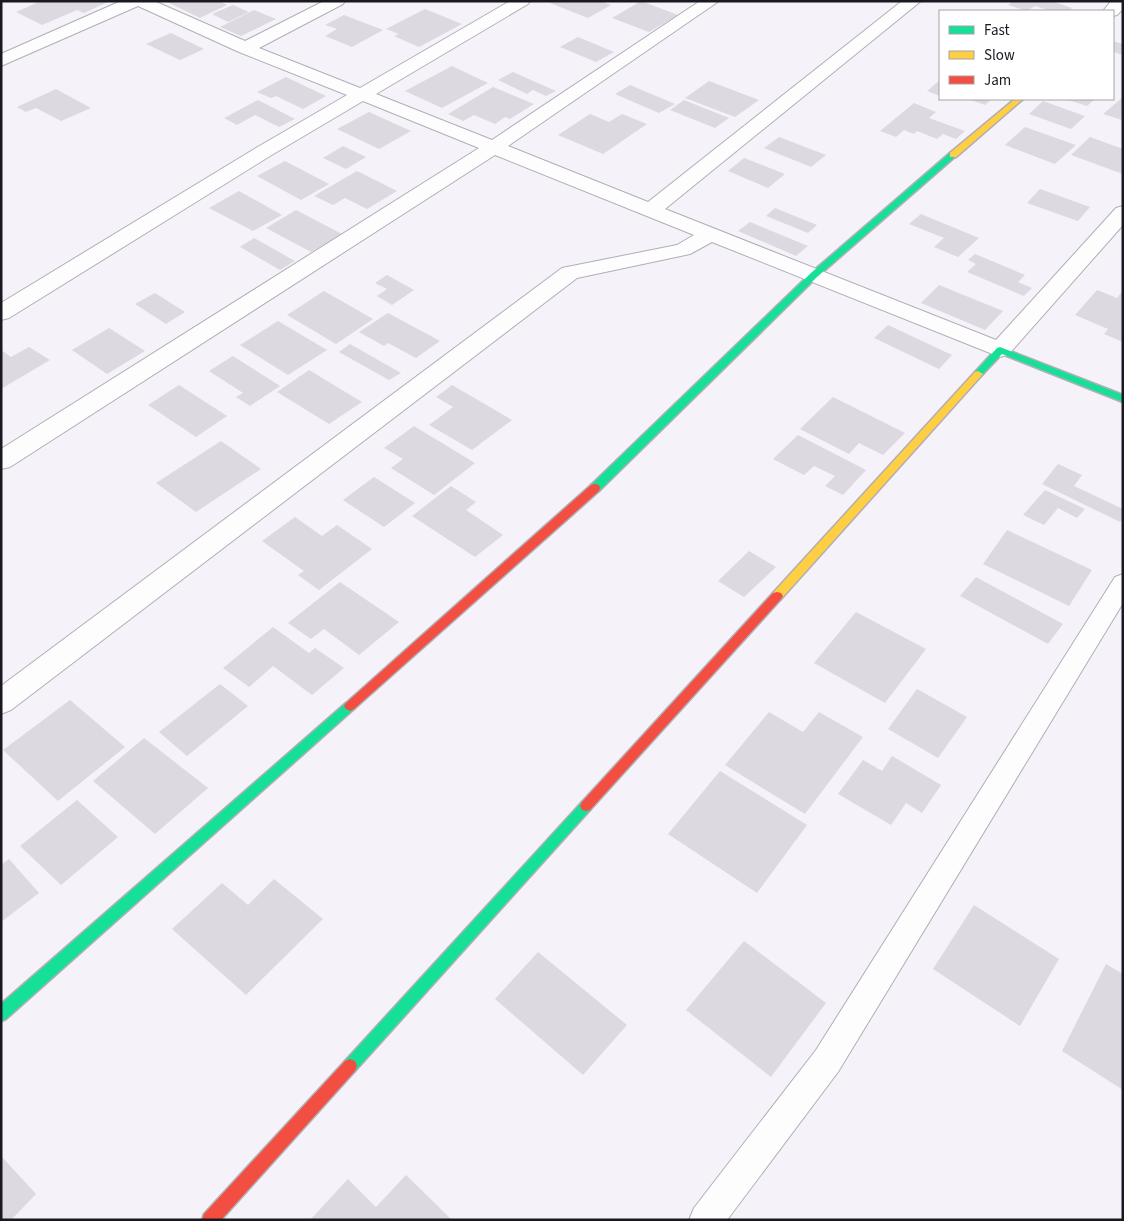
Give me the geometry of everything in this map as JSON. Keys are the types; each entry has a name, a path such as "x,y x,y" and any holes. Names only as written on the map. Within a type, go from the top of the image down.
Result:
{"street":[{"path":"1,61 135,1"},
{"path":"140,1 245,48 710,235 1123,398"},
{"path":"245,48 337,1"},
{"path":"1,313 263,152 522,1"},
{"path":"1,462 494,147 711,1"},
{"path":"651,210 914,1"},
{"path":"1,1014 574,509 814,276 1018,100"},
{"path":"210,1220 1123,212"},
{"path":"1,702 570,273 683,250 710,235"}],"lane":[{"path":"706,1220 827,1062 1123,583"}],"building":[{"path":"41,1 110,1 84,13 77,10 42,25 16,12"},
{"path":"165,1 219,1 227,5 200,18"},
{"path":"553,1 600,1 611,5 588,18 550,3"},
{"path":"641,1 678,15 649,32 612,18"},
{"path":"1013,1 1051,1 1072,8 1070,10 1048,10 1035,6 1029,10 1024,10 1008,5"},
{"path":"233,5 249,12 228,22 212,14"},
{"path":"425,9 462,24 419,47 394,36 399,34 386,29"},
{"path":"254,10 276,19 241,36 220,27"},
{"path":"344,15 383,30 352,47 325,36 337,29 325,25"},
{"path":"171,33 204,49 180,60 146,44"},
{"path":"578,37 614,52 596,62 560,47"},
{"path":"1114,41 1123,44 1123,55 1114,52"},
{"path":"452,66 488,83 442,108 405,91"},
{"path":"513,72 556,91 546,96 533,90 527,94 498,80"},
{"path":"286,77 326,96 303,109 276,96 271,98 257,92"},
{"path":"709,81 759,100 735,117 685,98"},
{"path":"939,81 939,96 927,91"},
{"path":"630,85 675,104 659,113 615,94"},
{"path":"493,87 534,104 510,119 505,117 495,124 474,115 463,121 448,114"},
{"path":"56,89 91,108 61,121 36,108 26,112 17,107"},
{"path":"1123,97 1122,120 1103,114"},
{"path":"258,100 295,119 279,127 255,115 237,125 224,118"},
{"path":"684,100 729,118 715,128 670,110"},
{"path":"971,100 991,100 985,105"},
{"path":"1068,100 1094,100 1087,106"},
{"path":"1043,101 1085,116 1071,129 1029,114"},
{"path":"914,103 936,112 929,118 965,131 956,139 943,134 937,139 917,131 914,134 904,130 896,137 880,131"},
{"path":"369,112 411,131 379,149 337,129"},
{"path":"590,114 609,122 622,114 647,124 603,154 558,135"},
{"path":"1025,127 1076,145 1055,164 1005,145"},
{"path":"779,137 826,155 811,167 764,148"},
{"path":"1090,137 1123,149 1123,174 1071,155"},
{"path":"343,146 366,157 346,169 323,158"},
{"path":"744,158 785,174 768,188 728,171"},
{"path":"285,161 329,184 301,200 257,176"},
{"path":"357,171 397,191 367,209 345,198 333,205 314,196"},
{"path":"1040,189 1090,207 1078,221 1027,203"},
{"path":"239,191 282,215 253,231 209,208"},
{"path":"775,208 817,225 808,233 766,216"},
{"path":"296,210 342,234 311,252 266,228"},
{"path":"921,214 979,238 958,257 934,247 944,238 909,224"},
{"path":"750,222 808,246 796,256 738,231"},
{"path":"254,238 295,261 280,270 240,247"},
{"path":"975,254 1025,275 1018,282 1032,288 1024,296 967,272 976,264 968,260"},
{"path":"387,275 414,290 392,305 377,296 387,289 375,283"},
{"path":"939,285 1003,311 985,330 921,303"},
{"path":"1097,290 1117,298 1123,290 1123,342 1104,334 1108,329 1075,315"},
{"path":"324,291 373,319 336,344 287,315"},
{"path":"155,293 185,312 166,324 135,304"},
{"path":"388,313 440,341 416,358 388,343 384,346 359,332"},
{"path":"278,321 327,350 288,375 240,345"},
{"path":"888,325 952,355 939,369 874,338"},
{"path":"109,328 145,351 107,374 72,350"},
{"path":"350,344 401,373 389,380 339,352"},
{"path":"29,347 50,360 1,389 1,350 11,357"},
{"path":"233,356 280,386 250,406 236,397 243,393 209,371"},
{"path":"309,370 362,402 329,424 277,392"},
{"path":"179,385 227,416 196,437 148,405"},
{"path":"452,385 512,420 472,450 429,425 453,407 436,397"},
{"path":"833,397 905,433 883,455 859,443 849,454 800,429"},
{"path":"414,426 475,463 434,495 391,468 403,459 384,448"},
{"path":"798,435 866,470 843,495 825,486 835,476 814,466 804,475 773,459"},
{"path":"221,441 261,469 196,512 156,483"},
{"path":"1058,464 1082,475 1074,486 1123,509 1123,518 1120,522 1042,484"},
{"path":"374,477 415,503 384,527 343,500"},
{"path":"451,486 476,502 466,510 503,535 475,557 412,516"},
{"path":"1045,490 1085,509 1077,518 1058,508 1044,525 1023,515"},
{"path":"295,517 322,536 337,525 372,549 319,590 298,575 304,571 262,541"},
{"path":"1007,530 1092,570 1069,606 983,564"},
{"path":"749,551 776,567 744,597 718,581"},
{"path":"976,577 1063,624 1048,644 960,596"},
{"path":"340,582 399,622 359,655 324,629 311,639 288,623"},
{"path":"856,612 926,649 885,703 814,663"},
{"path":"273,627 309,653 315,648 344,668 312,695 273,666 249,687 223,668"},
{"path":"220,684 248,706 187,756 159,732"},
{"path":"917,689 967,717 938,758 888,729"},
{"path":"70,700 125,747 58,801 3,750"},
{"path":"769,712 803,732 819,712 863,737 805,814 725,765"},
{"path":"144,738 208,788 155,834 93,781"},
{"path":"892,756 941,785 922,813 906,803 891,825 838,794 863,760 882,771"},
{"path":"720,771 807,825 757,893 668,834"},
{"path":"77,800 118,837 61,885 20,846"},
{"path":"9,859 39,893 1,922 1,865"},
{"path":"274,879 323,919 246,995 172,929 222,883 248,905"},
{"path":"974,905 1059,959 1020,1026 933,969"},
{"path":"744,941 826,1003 771,1077 686,1010"},
{"path":"538,952 627,1025 583,1075 495,999"},
{"path":"1106,964 1123,974 1123,1090 1062,1051"},
{"path":"1,1156 36,1194 11,1220 1,1220"},
{"path":"406,1175 452,1220 310,1220 348,1179 376,1207"}],"traffic: fast":[{"path":"595,488 814,275 953,155"},
{"path":"978,374 1000,350 1123,399"},
{"path":"1,1014 350,706"},
{"path":"350,1066 586,806"}],"traffic: slow":[{"path":"953,155 1018,100"},
{"path":"777,596 978,374"}],"traffic: jam":[{"path":"350,706 595,488"},
{"path":"586,806 777,596"},
{"path":"210,1220 350,1066"}]}
